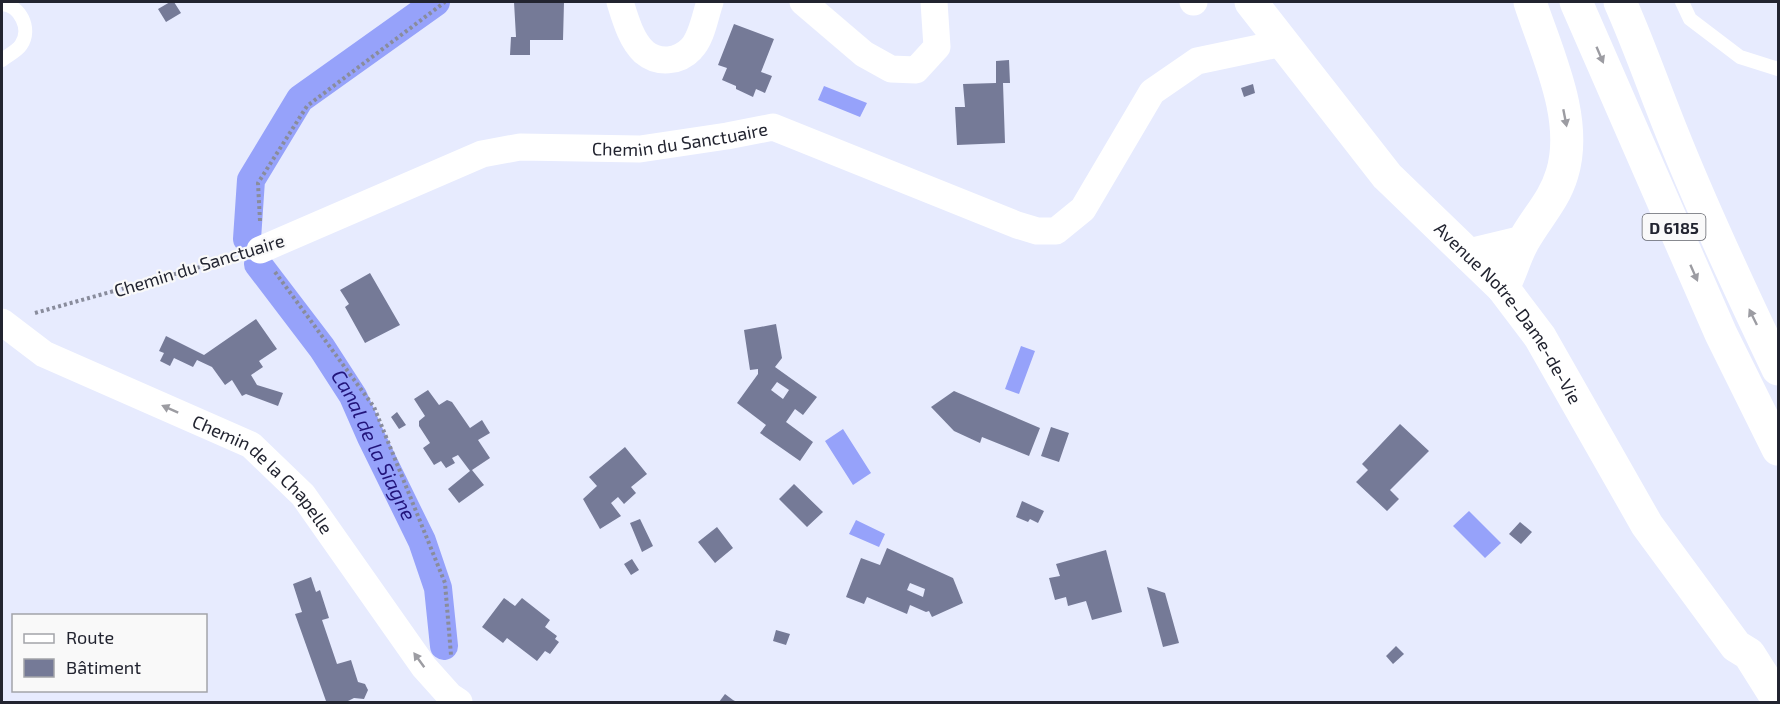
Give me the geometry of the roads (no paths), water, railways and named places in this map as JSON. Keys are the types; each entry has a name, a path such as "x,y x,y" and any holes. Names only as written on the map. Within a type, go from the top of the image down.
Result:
{"main road":[{"name":"Avenue Notre-Dame-de-Vie","path":"1251,2 1387,176 1503,288 1540,337 1647,525 1736,646 1749,654 1779,700"},
{"path":"1503,288 1523,242 1551,201 1562,176 1567,153 1567,126 1560,95 1530,2"},
{"name":"D 6185","path":"1576,2 1721,334 1779,449"},
{"name":"D 6185","path":"1620,2 1638,40 1677,145 1742,294 1779,369"},
{"path":"1638,40 1779,318"},
{"path":"1469,255 1523,242"},
{"name":"Avenue Notre-Dame-de-Vie","path":"1736,646 1738,662 1765,702"}],"street":[{"path":"620,2 631,32 645,52 662,60 675,60 691,50 698,39 710,2"},
{"path":"803,2 864,54 891,69 916,70 937,47 934,2"},
{"name":"Chemin du Sanctuaire","path":"260,250 482,154 520,147 640,148 773,127 1017,225 1037,231 1056,231 1083,209 1152,92 1197,61 1283,44"},
{"name":"Chemin de la Chapelle","path":"2,322 44,354 251,445 303,495 424,667 454,699"}],"lane":[{"path":"1682,2 1690,19 1740,57 1779,69"},
{"path":"2,4 14,8 24,20 25,32 21,45 2,60"}],"water":[{"path":"824,86 867,103 860,117 818,100"},
{"path":"1021,346 1035,351 1019,394 1005,389"},
{"path":"843,429 871,473 853,485 825,441"},
{"path":"1469,511 1501,543 1485,558 1453,526"},
{"path":"856,520 885,534 879,547 849,534"}],"waterway":[{"name":"Canal de la Siagne","path":"247,239 251,180 300,99 436,2"},
{"name":"Canal de la Siagne","path":"258,264 322,348 353,396 422,541 438,588 444,646"}]}
